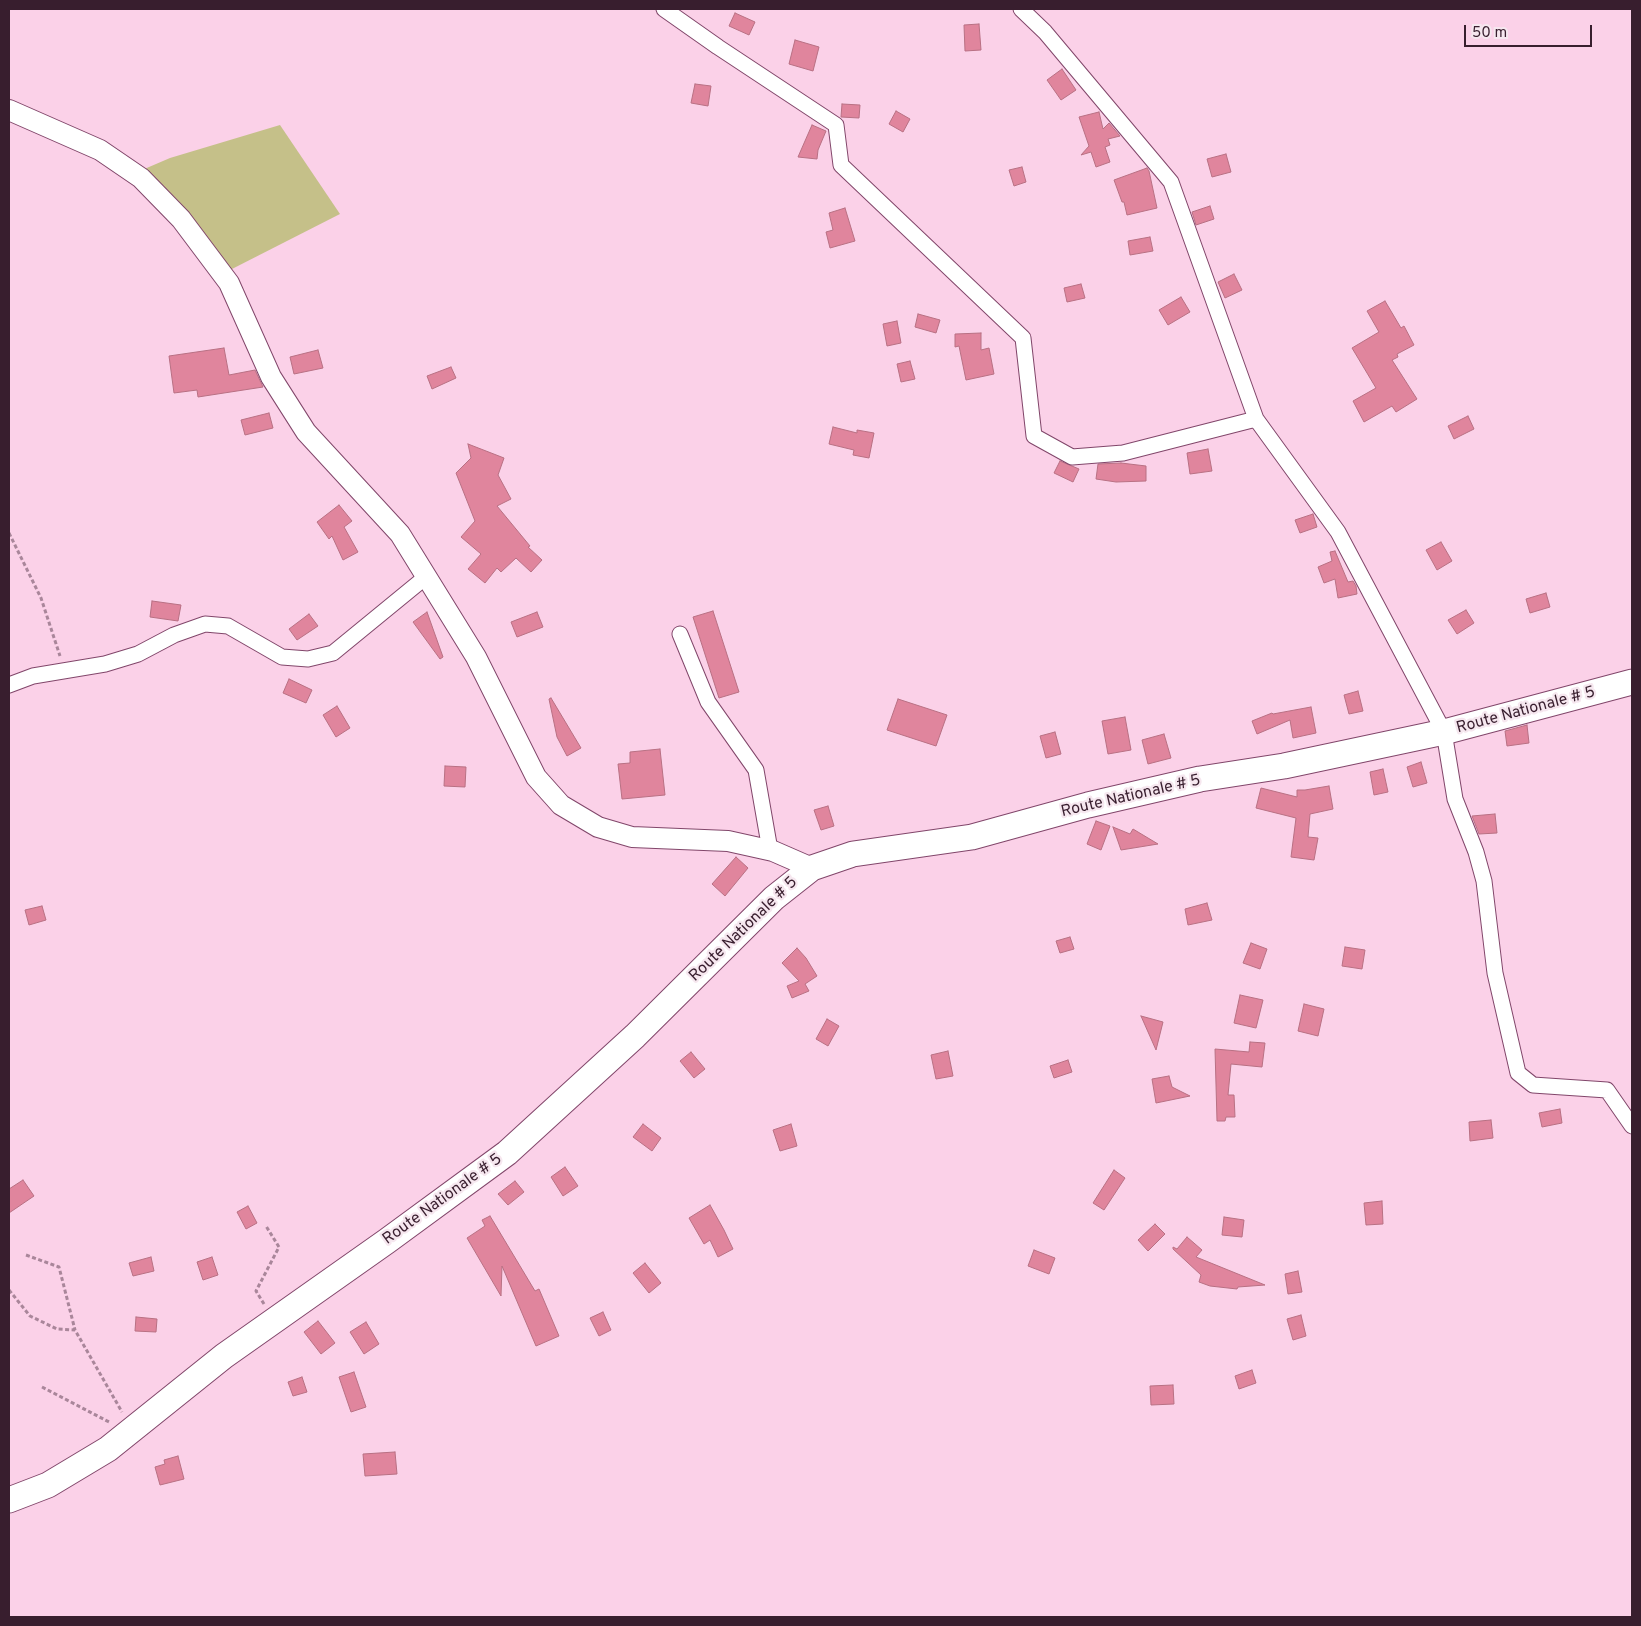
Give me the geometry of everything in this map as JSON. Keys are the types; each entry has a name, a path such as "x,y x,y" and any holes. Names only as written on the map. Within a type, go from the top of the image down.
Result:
{"main road":[{"name":"Route Nationale # 5","path":"9,1500 48,1485 108,1449 224,1356 387,1241 507,1153 635,1036 774,898 812,868 853,854 972,837 1088,805 1200,780 1284,766 1444,732 1632,682"}],"street":[{"path":"664,9 836,125 840,165 1023,338 1034,436 1072,457 1123,453 1256,419"},
{"path":"1021,9 1045,32 1171,182 1256,419 1338,532 1444,732 1455,799 1476,852 1484,881 1495,973 1518,1073 1533,1085 1607,1090 1632,1126"},
{"path":"9,110 100,150 142,178 181,218 229,283 271,377 306,432 400,534 476,657 536,777 561,805 598,826 632,836 728,841 770,850 812,868"},
{"path":"9,685 33,676 105,664 138,654 174,635 205,624 228,626 282,657 308,659 333,653 427,576"},
{"path":"680,634 708,702 756,770 770,850"}],"path":[{"path":"9,533 41,598 65,671"},
{"path":"266,1226 279,1247 256,1291 275,1320"},
{"path":"26,1255 59,1267 75,1330 130,1431"},
{"path":"9,1290 30,1316 57,1329 75,1330"},
{"path":"42,1387 130,1431"}],"shaded area":[{"path":"280,125 340,214 230,270 142,170 170,158"}],"building":[{"path":"735,13 755,22 749,35 729,26"},
{"path":"979,24 981,50 965,51 964,25"},
{"path":"795,40 819,47 813,71 789,64"},
{"path":"1062,69 1076,90 1061,100 1047,80"},
{"path":"695,84 711,86 708,106 691,103"},
{"path":"842,104 860,105 859,118 841,117"},
{"path":"896,111 910,119 903,132 889,124"},
{"path":"1099,112 1103,129 1109,123 1120,136 1108,139 1110,145 1105,147 1110,162 1096,167 1091,152 1081,155 1089,146 1079,117"},
{"path":"812,125 826,131 818,150 817,159 798,157"},
{"path":"1226,154 1231,172 1212,177 1207,159"},
{"path":"1022,167 1026,182 1014,186 1009,170"},
{"path":"1147,168 1157,208 1127,215 1124,202 1122,202 1114,180"},
{"path":"1210,206 1214,219 1196,225 1192,212"},
{"path":"845,208 855,241 830,248 826,232 833,230 829,213"},
{"path":"1150,237 1153,251 1130,255 1128,241"},
{"path":"1234,274 1242,290 1225,298 1218,282"},
{"path":"1081,284 1085,298 1067,302 1064,288"},
{"path":"1181,297 1190,312 1168,325 1159,310"},
{"path":"1385,301 1401,328 1404,326 1414,345 1397,354 1398,357 1392,360 1417,399 1396,412 1392,406 1364,422 1353,401 1376,388 1352,348 1379,332 1367,311"},
{"path":"918,314 940,320 936,333 915,327"},
{"path":"897,321 901,343 887,346 883,324"},
{"path":"981,333 981,350 989,348 994,374 966,380 959,346 955,347 955,334"},
{"path":"224,348 229,375 255,370 263,387 198,397 197,390 174,393 169,356"},
{"path":"318,350 323,368 294,374 290,357"},
{"path":"910,361 915,379 901,382 897,364"},
{"path":"451,367 456,378 432,389 427,376"},
{"path":"269,413 273,428 245,435 241,420"},
{"path":"1468,416 1474,429 1454,439 1448,426"},
{"path":"833,427 857,433 857,430 874,433 869,458 853,455 854,450 829,444"},
{"path":"468,444 504,458 498,475 511,499 497,506 530,546 528,547 542,560 531,572 516,558 501,572 497,568 485,583 468,569 481,554 461,537 475,521 456,473 471,458"},
{"path":"1208,449 1212,471 1190,474 1187,453"},
{"path":"1060,461 1079,469 1073,482 1054,473"},
{"path":"1121,463 1146,466 1146,481 1116,482 1096,479 1098,464"},
{"path":"339,505 352,521 344,527 358,552 343,560 332,536 329,539 317,522"},
{"path":"1313,514 1317,527 1300,533 1295,520"},
{"path":"1441,542 1452,561 1437,570 1426,550"},
{"path":"1335,551 1348,582 1353,581 1356,586 1357,594 1338,598 1335,579 1324,583 1318,567 1332,561 1330,552"},
{"path":"1546,593 1550,607 1530,613 1526,599"},
{"path":"152,601 181,605 178,621 150,617"},
{"path":"1466,610 1474,623 1457,634 1448,620"},
{"path":"713,611 739,692 719,698 693,617"},
{"path":"427,612 443,657 440,659 413,622"},
{"path":"537,612 543,627 517,637 511,622"},
{"path":"309,614 318,626 297,640 289,629"},
{"path":"289,679 312,690 306,703 283,693"},
{"path":"1358,691 1363,711 1349,714 1344,695"},
{"path":"551,698 581,748 567,756 557,737 549,699"},
{"path":"898,699 947,715 936,746 887,730"},
{"path":"337,706 350,728 336,737 323,715"},
{"path":"1311,707 1316,733 1293,738 1290,720 1257,734 1252,721 1272,713"},
{"path":"1125,717 1131,750 1108,754 1102,721"},
{"path":"1527,725 1529,743 1507,746 1505,731"},
{"path":"1055,732 1061,754 1046,758 1040,736"},
{"path":"1164,734 1171,758 1148,764 1142,740"},
{"path":"660,749 665,795 622,799 618,764 630,763 630,752"},
{"path":"1421,762 1427,783 1413,787 1407,767"},
{"path":"445,766 466,767 465,787 444,786"},
{"path":"1383,769 1388,792 1374,795 1370,772"},
{"path":"1329,786 1333,809 1310,814 1308,837 1318,838 1314,860 1291,857 1296,818 1256,808 1261,788 1297,797 1297,790"},
{"path":"828,806 834,826 821,830 814,810"},
{"path":"1495,814 1497,833 1479,834 1472,816"},
{"path":"1096,821 1110,826 1101,850 1087,844"},
{"path":"1113,827 1130,834 1133,829 1158,844 1121,850"},
{"path":"736,857 748,868 725,896 712,884"},
{"path":"1207,903 1212,920 1188,925 1185,909"},
{"path":"42,906 46,920 29,925 25,910"},
{"path":"1070,937 1074,949 1060,953 1056,941"},
{"path":"1251,943 1267,949 1260,969 1243,963"},
{"path":"1345,947 1365,950 1362,969 1342,966"},
{"path":"797,948 806,958 817,976 805,984 809,991 792,998 787,986 799,981 782,963"},
{"path":"1240,995 1263,1000 1256,1028 1234,1023"},
{"path":"1304,1004 1324,1009 1318,1036 1298,1031"},
{"path":"1141,1016 1163,1022 1156,1050"},
{"path":"827,1019 839,1026 828,1046 816,1039"},
{"path":"1250,1042 1265,1043 1262,1067 1231,1064 1228,1095 1234,1095 1235,1117 1226,1117 1225,1121 1217,1121 1215,1049 1249,1052"},
{"path":"948,1051 953,1076 936,1079 931,1055"},
{"path":"691,1052 705,1069 694,1078 680,1061"},
{"path":"1068,1060 1072,1072 1054,1078 1050,1066"},
{"path":"1169,1076 1172,1087 1190,1096 1156,1103 1152,1079"},
{"path":"1560,1109 1562,1123 1542,1127 1539,1113"},
{"path":"1491,1120 1493,1138 1470,1141 1469,1122"},
{"path":"643,1124 661,1138 652,1151 633,1137"},
{"path":"791,1124 797,1146 780,1151 773,1130"},
{"path":"565,1167 578,1186 563,1196 551,1177"},
{"path":"1114,1170 1125,1178 1104,1210 1093,1203"},
{"path":"23,1180 34,1196 9,1213 9,1189"},
{"path":"515,1181 524,1192 508,1205 498,1194"},
{"path":"1382,1201 1383,1224 1366,1225 1364,1203"},
{"path":"710,1205 733,1249 718,1257 710,1240 704,1244 689,1218"},
{"path":"248,1206 257,1223 246,1229 237,1212"},
{"path":"490,1216 535,1291 539,1289 559,1336 536,1346 502,1266 501,1296 467,1238 485,1226 482,1220"},
{"path":"1224,1217 1244,1220 1242,1237 1222,1235"},
{"path":"1155,1224 1165,1234 1148,1251 1138,1240"},
{"path":"1187,1237 1202,1250 1196,1257 1265,1285 1238,1287 1237,1289 1210,1286 1199,1282 1201,1275 1173,1249 1173,1247 1177,1249"},
{"path":"1034,1250 1055,1258 1049,1274 1028,1266"},
{"path":"151,1257 154,1271 133,1276 129,1263"},
{"path":"212,1257 218,1275 203,1280 197,1262"},
{"path":"645,1263 661,1283 649,1293 633,1273"},
{"path":"1298,1271 1302,1292 1288,1294 1285,1274"},
{"path":"603,1312 611,1330 599,1336 590,1318"},
{"path":"1301,1315 1306,1336 1293,1340 1287,1319"},
{"path":"136,1317 157,1319 156,1332 135,1331"},
{"path":"318,1321 335,1343 321,1354 304,1332"},
{"path":"366,1322 379,1344 364,1354 350,1332"},
{"path":"1252,1370 1256,1383 1239,1389 1235,1376"},
{"path":"354,1372 366,1407 351,1412 339,1377"},
{"path":"302,1377 307,1392 293,1396 288,1382"},
{"path":"1173,1385 1174,1404 1151,1405 1150,1386"},
{"path":"395,1452 397,1474 365,1476 363,1454"},
{"path":"178,1456 184,1479 160,1485 155,1467 165,1464 164,1460"}]}
